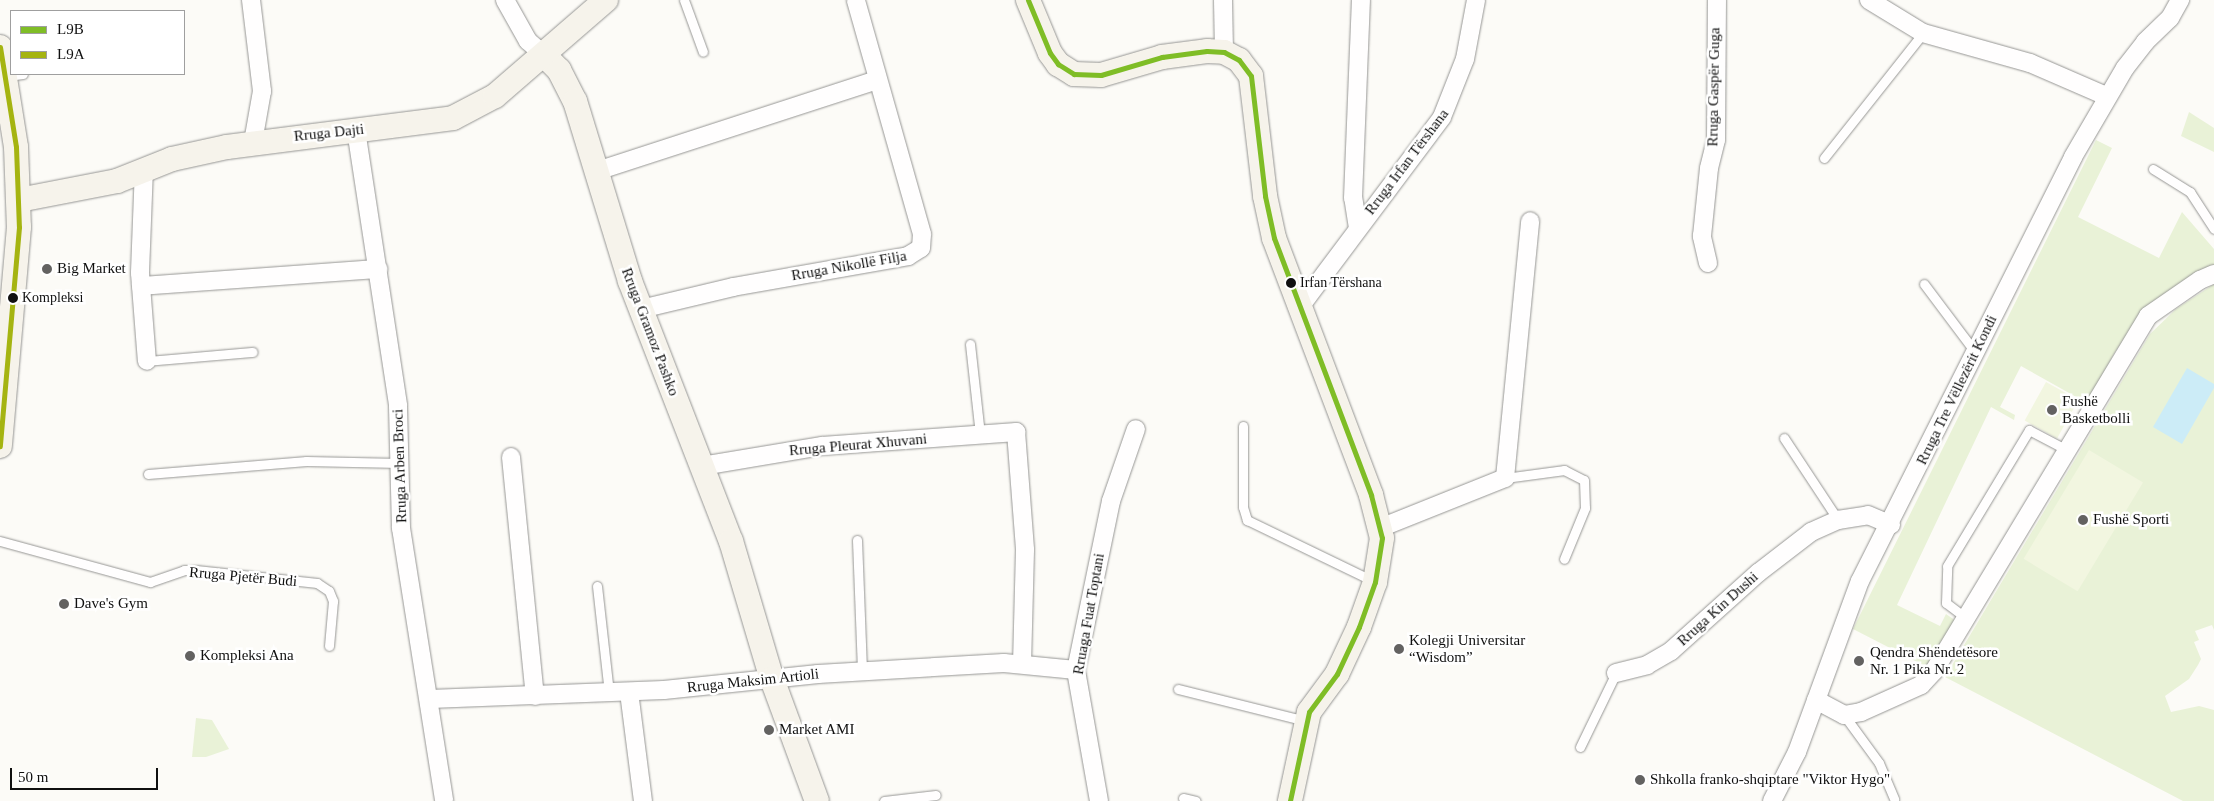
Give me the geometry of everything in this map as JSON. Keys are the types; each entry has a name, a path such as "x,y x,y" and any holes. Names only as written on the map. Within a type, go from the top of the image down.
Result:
{"street":[{"path":"252,0 262,91 253,142"},
{"name":"Rruga Gramoz Pashko","path":"504,0 528,41 545,56 568,84 641,309 731,541 772,679 817,801"},
{"name":"Rruga Dajti","path":"19,200 117,181 144,168 253,142 356,130 462,114 486,103 545,56 606,0"},
{"name":"Rruga Nikollë Filja","path":"641,309 733,287 908,256 920,250 923,245 922,234 877,80 856,0"},
{"path":"1028,0 1041,37 1054,59 1079,76 1101,75 1188,52 1224,52 1239,60 1251,76 1265,196 1274,238 1371,495 1380,528 1382,546 1375,582 1339,670 1312,706 1306,721 1290,801"},
{"path":"1223,0 1224,52"},
{"path":"1358,228 1353,198 1362,0"},
{"name":"Rruga Irfan Tërshana","path":"1300,307 1450,102 1466,59 1476,0"},
{"name":"Rruga Gaspër Guga","path":"1708,263 1702,236 1709,168 1716,140 1717,0"},
{"path":"1869,0 1923,33 2030,63 2106,96"},
{"name":"Rruga Tre Vëllezërit Kondi","path":"1772,801 1797,752 1860,581 1891,525 1975,352 2106,96 2145,42 2170,18 2180,0"},
{"path":"0,47 10,87 19,200 13,255 0,446"},
{"path":"597,171 877,80"},
{"name":"Rruga Arben Broci","path":"356,130 397,394 401,528 430,699 444,801"},
{"path":"144,168 141,286 147,361"},
{"path":"1380,528 1505,478 1530,221"},
{"path":"141,286 378,268"},
{"path":"1816,700 1844,715 1861,712 1921,685 1934,671 2148,316 2200,280 2214,274"},
{"name":"Rruaga Fuat Toptani","path":"1099,801 1076,670 1111,501 1136,429"},
{"name":"Rruga Pleurat Xhuvani","path":"702,466 822,446 1016,432 1025,550 1022,663"},
{"path":"511,457 535,696"},
{"name":"Rruga Kin Dushi","path":"1616,673 1648,665 1671,651 1800,539 1838,520 1868,515 1891,525"},
{"name":"Rruga Maksim Artioli","path":"430,699 629,692 862,671 1022,663 1076,670"},
{"path":"629,692 643,801"}],"lane":[{"path":"684,0 703,52"},
{"path":"1824,158 1923,33"},
{"path":"2153,169 2190,192 2214,229"},
{"path":"1924,284 1975,352"},
{"path":"970,344 980,435"},
{"path":"147,361 252,352"},
{"path":"1243,426 1243,507 1247,520 1375,582"},
{"path":"1966,618 1946,603 1946,594 1947,566 1967,532 2029,430 2067,450"},
{"path":"1784,438 1838,520"},
{"path":"148,474 306,460 400,462"},
{"path":"1505,478 1564,470 1584,480 1585,508 1564,559"},
{"path":"857,540 862,671"},
{"name":"Rruga Pjetër Budi","path":"0,541 150,582 184,570 196,570 317,583 329,591 333,601 329,646"},
{"path":"597,586 609,693"},
{"name":"Rruga Kin Dushi","path":"1580,747 1616,673"},
{"path":"1178,688 1306,721"},
{"path":"1844,715 1879,763 1894,799"},
{"path":"884,801 936,795"},
{"path":"1183,798 1196,801"}],"green space":[{"path":"2189,112 2214,128 2214,152 2181,136"},
{"path":"2096,140 2112,148 2078,217 2159,258 2182,212 2214,249 2214,265 2179,284 2144,313 2115,352 2087,403 2021,366 2000,407 2015,415 2014,420 1991,407 1897,605 1940,626 1946,614 1956,621 1927,667 1853,629"},
{"path":"2214,284 2214,630 2212,625 2195,631 2199,640 2194,642 2201,659 2189,679 2165,696 2171,712 2199,706 2214,710 2214,801 2183,801 1945,677 2150,334 2176,309"},
{"name":"Fushë Basketbolli","path":"2046,382 2078,400 2057,438 2025,420"},
{"name":"Fushë Sporti","path":"2089,450 2143,482 2078,591 2024,559"},
{"path":"196,718 212,720 229,749 206,757 192,757"}],"water":[{"path":"2187,368 2214,384 2214,388 2182,444 2153,427"}],"transit line":[{"name":"L9B","path":"1028,0 1050,53 1058,64 1074,74 1101,75 1162,57 1207,51 1224,52 1239,60 1251,76 1265,196 1274,238 1371,495 1382,538 1375,582 1359,627 1337,674 1309,712 1290,801"},
{"name":"L9A","path":"0,47 16,147 19,227 0,446"}],"place":[{"name":"Big Market","path":"47,269"},
{"name":"Irfan Tërshana","path":"1291,283"},
{"name":"Kompleksi","path":"13,298"},
{"name":"Fushë Basketbolli","path":"2052,410"},
{"name":"Fushë Sporti","path":"2083,520"},
{"name":"Dave's Gym","path":"64,604"},
{"name":"Kolegji Universitar “Wisdom”","path":"1399,649"},
{"name":"Kompleksi Ana","path":"190,656"},
{"name":"Qendra Shëndetësore Nr. 1 Pika Nr. 2","path":"1859,661"},
{"name":"Market AMI","path":"769,730"},
{"name":"Shkolla franko-shqiptare \"Viktor Hygo\"","path":"1640,780"}]}
